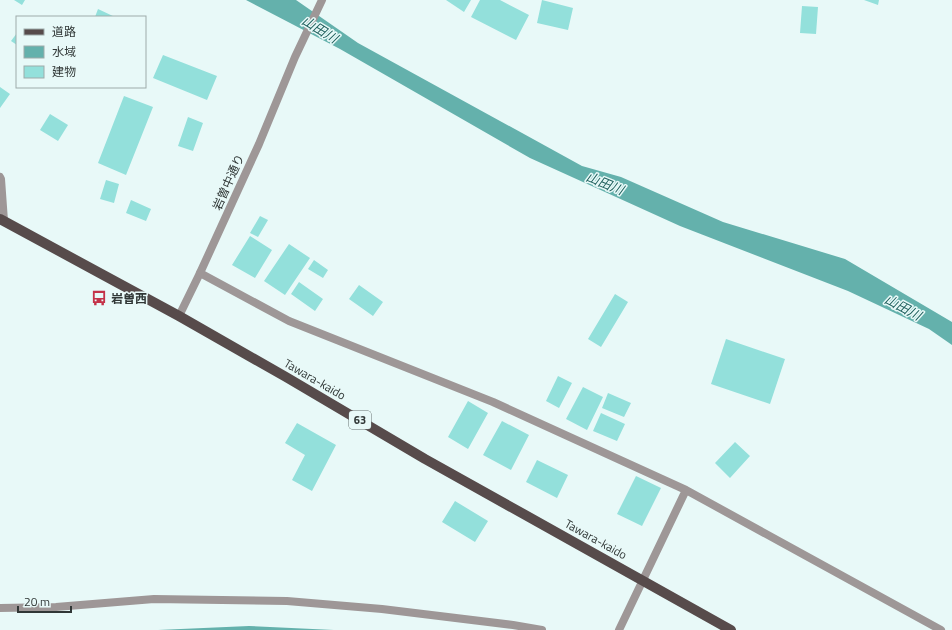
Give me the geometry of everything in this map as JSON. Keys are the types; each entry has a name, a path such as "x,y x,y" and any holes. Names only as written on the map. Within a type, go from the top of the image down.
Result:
{"main road":[{"name":"Tawara-kaido","path":"2,220 179,316 425,459 644,580 731,630"}],"street":[{"name":"岩曽中通り","path":"179,316 259,144 295,57 322,0"},
{"path":"0,177 2,220"},
{"path":"200,273 289,321 493,402 686,490 941,630"},
{"path":"619,630 686,490"},
{"path":"0,608 56,607 154,599 287,602 382,609 542,630"}],"water":[{"name":"山田川","path":"246,0 296,0 358,43 582,166 621,177 723,222 845,259 952,322 952,345 929,329 848,291 680,226 530,158 340,49"},
{"path":"249,626 334,630 158,630"}],"building":[{"path":"14,0 25,0 22,5"},
{"path":"446,0 471,0 464,12"},
{"path":"480,0 500,0 529,15 516,40 471,17"},
{"path":"542,0 573,8 568,30 537,23"},
{"path":"864,0 879,0 878,5"},
{"path":"802,6 818,7 816,34 800,33"},
{"path":"98,9 113,16 95,16"},
{"path":"16,34 16,44 11,41"},
{"path":"163,55 217,76 207,100 153,78"},
{"path":"0,87 10,94 0,108"},
{"path":"124,96 153,107 126,175 98,163"},
{"path":"50,114 68,125 58,141 40,130"},
{"path":"188,117 203,123 193,151 178,146"},
{"path":"106,180 119,184 114,203 100,199"},
{"path":"131,200 151,209 146,221 126,213"},
{"path":"260,216 268,220 258,237 250,233"},
{"path":"250,236 272,250 255,278 232,265"},
{"path":"289,244 310,258 285,295 264,281"},
{"path":"314,260 328,270 323,278 308,269"},
{"path":"299,282 323,299 315,311 291,294"},
{"path":"359,285 383,302 373,316 349,299"},
{"path":"615,294 628,302 601,347 588,339"},
{"path":"726,339 785,359 770,404 711,384"},
{"path":"558,376 572,383 559,408 546,401"},
{"path":"583,387 603,397 587,430 566,419"},
{"path":"608,393 631,403 624,417 602,408"},
{"path":"468,401 488,413 468,449 448,437"},
{"path":"601,413 625,424 617,441 593,431"},
{"path":"502,421 529,435 511,470 483,455"},
{"path":"297,423 336,445 312,491 292,480 305,455 285,443"},
{"path":"735,442 750,456 730,478 715,463"},
{"path":"537,460 568,475 557,498 526,482"},
{"path":"636,476 661,488 642,526 617,514"},
{"path":"455,501 488,521 475,542 442,522"}],"place":[{"name":"岩曽西","path":"99,298"}]}
